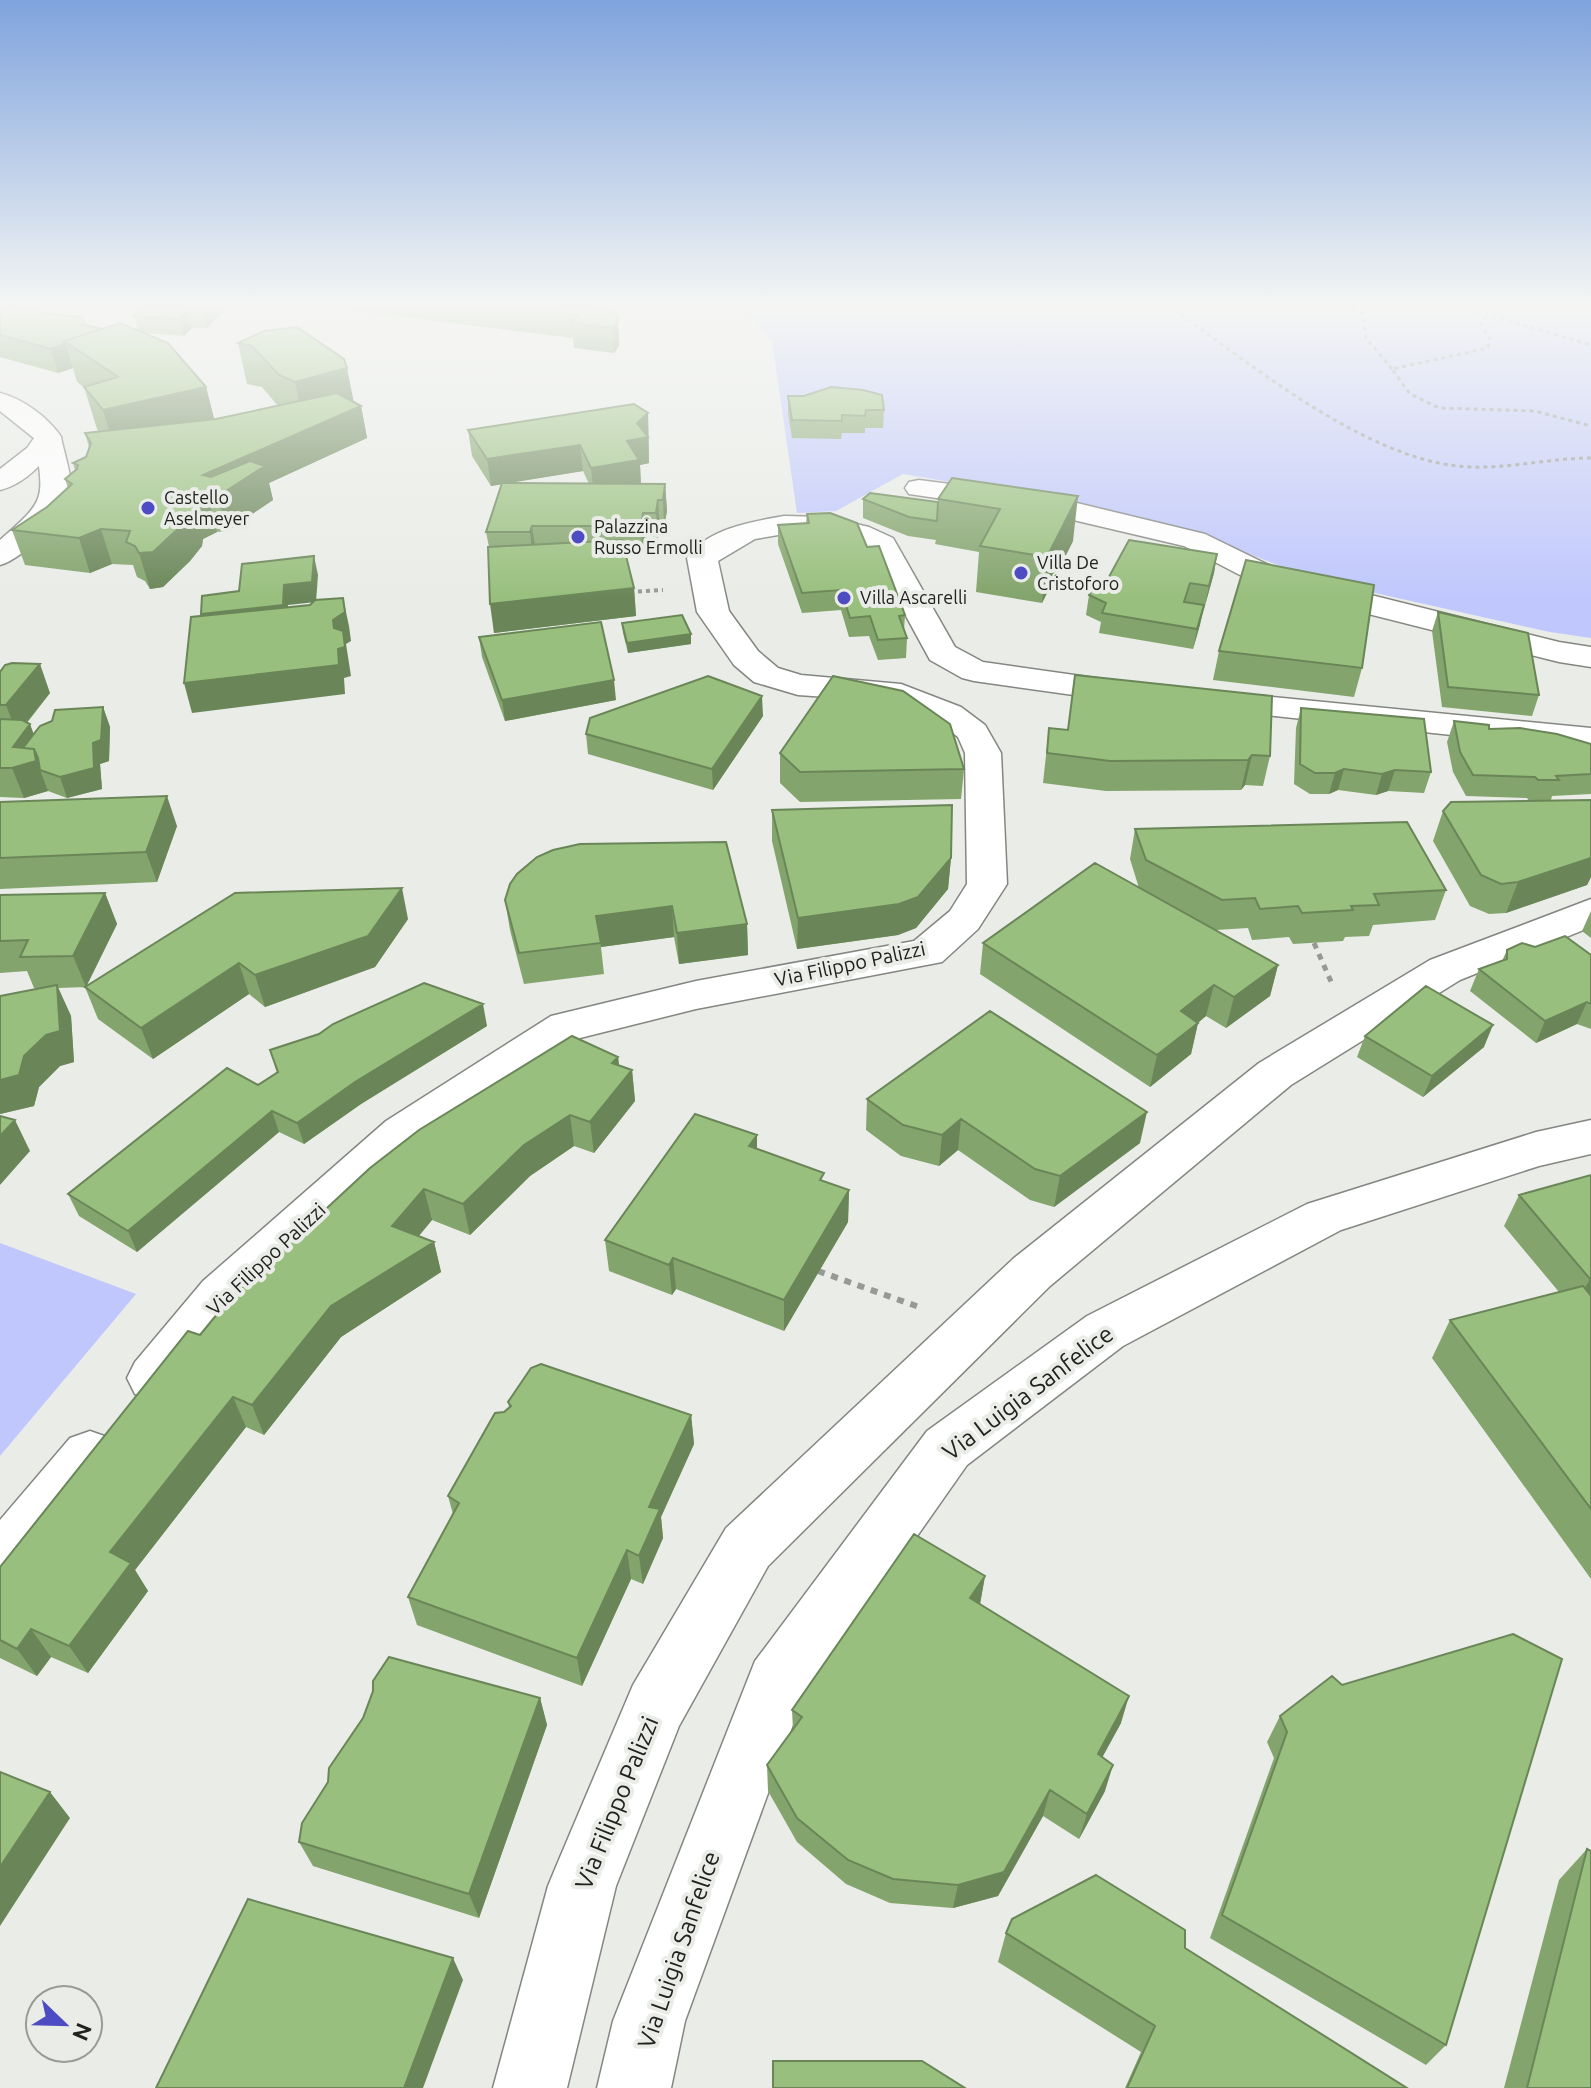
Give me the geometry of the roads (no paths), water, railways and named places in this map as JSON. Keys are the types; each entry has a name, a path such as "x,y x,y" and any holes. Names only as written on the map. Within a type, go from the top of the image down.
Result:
{"street":[{"path":"0,556 39,522 50,508 57,490 48,437 19,411 7,404"},
{"path":"0,482 37,454 48,437"},
{"path":"919,488 1052,506 1194,540 1276,581 1559,652 1591,657"},
{"path":"0,498 24,495 38,498 42,505 39,522"},
{"name":"Via Filippo Palizzi","path":"0,1564 221,1296 402,1133 566,1027 696,995 927,952 964,920 987,884 983,753 973,732 949,714 889,691 798,685 766,675 746,658 713,612 702,558 721,544 747,532 784,525 826,526 859,533 882,544 942,653 974,671 1013,679 1169,697 1591,739"},
{"name":"Via Filippo Palizzi","path":"530,2088 582,1886 655,1707 747,1547 1032,1272 1275,1074 1445,970 1591,912"},
{"name":"Via Luigia Sanfelice","path":"634,2088 649,2021 777,1682 947,1448 1105,1331 1324,1217 1536,1149 1591,1137"}],"place":[{"name":"Castello Aselmeyer","path":"148,508"},
{"name":"Palazzina Russo Ermolli","path":"578,537"},
{"name":"Villa De Cristoforo","path":"1021,573"},
{"name":"Villa Ascarelli","path":"844,598"}]}
